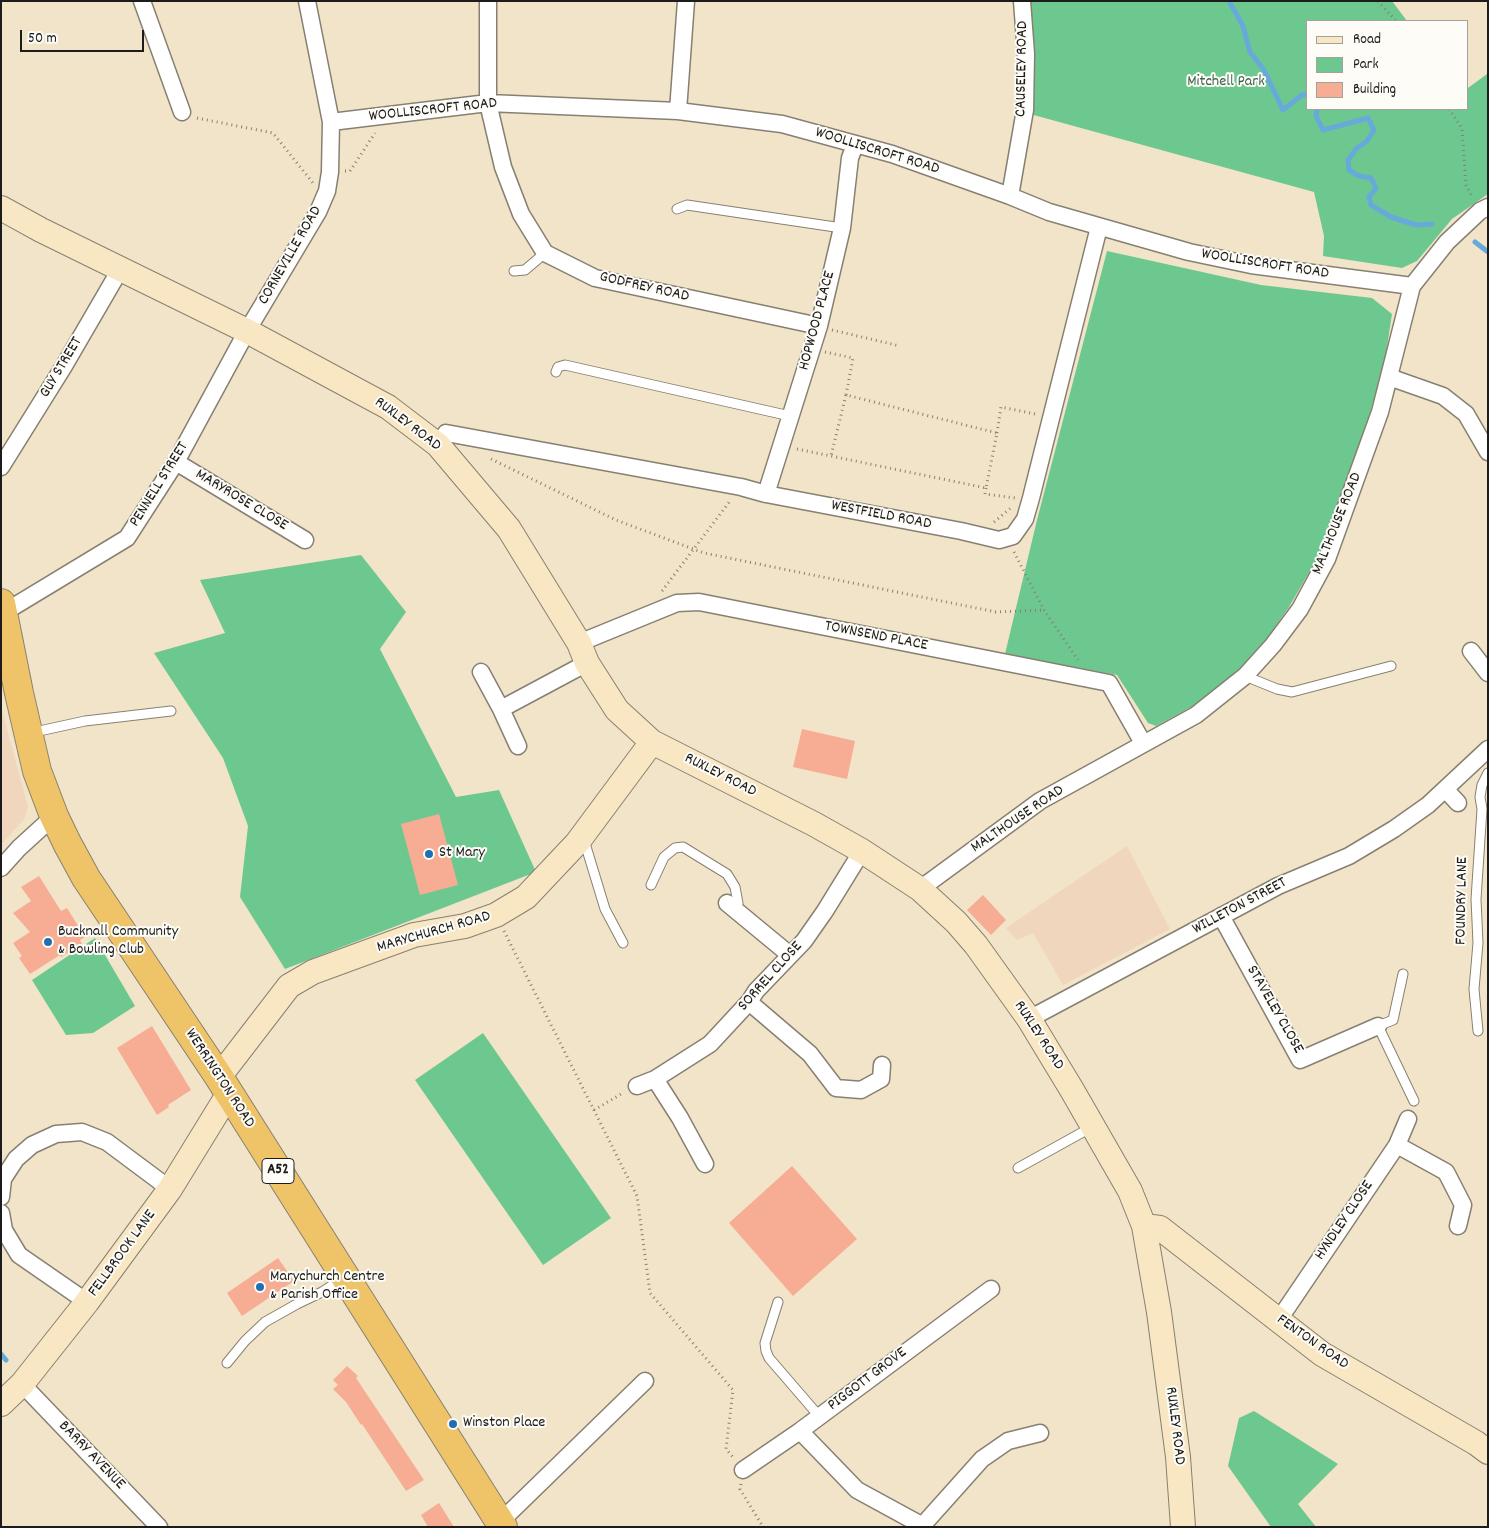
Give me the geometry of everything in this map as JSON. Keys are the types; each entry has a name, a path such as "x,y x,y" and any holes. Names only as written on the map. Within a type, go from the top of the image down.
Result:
{"highway":[{"name":"WERRINGTON ROAD","path":"2,608 5,649 37,771 54,816 86,878 224,1085 501,1524"}],"street":[{"path":"142,1 182,112"},
{"name":"CORNEVILLE ROAD","path":"247,331 318,212 330,170 331,122 307,1"},
{"path":"488,1 488,103 503,167 521,214 545,253"},
{"path":"678,111 686,1"},
{"name":"CAUSELEY ROAD","path":"1010,196 1024,110 1026,54 1022,1"},
{"name":"WOOLLISCROFT ROAD","path":"331,122 488,103 678,111 782,124 892,154 1010,196 1048,212 1189,252 1251,265 1412,286"},
{"name":"HOPWOOD PLACE","path":"766,494 818,326 842,228 850,158 855,145"},
{"name":"RUXLEY ROAD","path":"1,208 41,230 247,331 388,407 438,445 509,530 617,710 652,742 814,824 862,851 920,889 956,922 976,945 1029,1019 1130,1191 1144,1226 1159,1312 1178,1457 1183,1527"},
{"name":"MALTHOUSE ROAD","path":"920,889 1040,801 1196,715 1245,676 1274,645 1300,609 1327,559 1380,412 1412,286 1447,242 1484,209"},
{"path":"1008,538 1014,536 1025,519 1099,227"},
{"name":"GODFREY ROAD","path":"545,253 595,278 818,326"},
{"name":"GUY STREET","path":"1,467 64,366 121,268"},
{"name":"PENNELL STREET","path":"2,608 127,538 176,462 247,331"},
{"path":"1390,377 1443,396 1466,414 1488,452"},
{"name":"WESTFIELD ROAD","path":"438,445 446,433 741,486 766,494 999,540 1008,538"},
{"name":"MARYROSE CLOSE","path":"176,462 305,540"},
{"name":"TOWNSEND PLACE","path":"501,709 583,653 642,618 677,603 699,602 1109,683 1143,743"},
{"path":"1470,651 1486,668"},
{"path":"481,672 518,746"},
{"name":"MARYCHURCH ROAD","path":"224,1085 289,986 313,972 414,935 465,926 496,915 526,897 583,835 652,742"},
{"name":"WILLETON STREET","path":"1029,1019 1278,886 1349,856 1394,829 1428,805 1488,749"},
{"path":"1445,789 1458,804"},
{"path":"1,868 19,848 54,816"},
{"name":"SORREL CLOSE","path":"637,1086 656,1079 710,1044 804,941 825,912 862,851"},
{"path":"732,907 790,956"},
{"name":"STAVELEY CLOSE","path":"1221,916 1300,1060 1378,1026"},
{"path":"749,1002 810,1054 836,1088 861,1090 881,1079 882,1065"},
{"path":"656,1079 705,1164"},
{"name":"FELLBROOK LANE","path":"1,1404 22,1384 88,1302 170,1189 224,1085"},
{"name":"HYNDLEY CLOSE","path":"1278,1321 1397,1145 1408,1119"},
{"path":"1,1197 4,1178 16,1159 32,1145 56,1134 82,1132 107,1142 170,1189"},
{"path":"1397,1145 1446,1172 1463,1205 1458,1226"},
{"path":"1,1213 4,1230 19,1255 88,1302"},
{"name":"FENTON ROAD","path":"1144,1226 1160,1228 1322,1354 1476,1443 1488,1452"},
{"name":"PIGGOTT GROVE","path":"743,1470 800,1431 991,1289"},
{"path":"501,1524 645,1381"},
{"name":"BARRY AVENUE","path":"22,1384 159,1527"},
{"path":"800,1431 857,1490 923,1526 982,1459 1008,1441 1040,1433"}],"lane":[{"path":"677,209 687,205 842,228"},
{"path":"514,270 525,270 545,253"},
{"path":"556,372 558,367 565,365 790,416"},
{"path":"1245,676 1269,687 1292,692 1391,666"},
{"path":"28,734 85,721 171,711"},
{"name":"FOUNDRY LANE","path":"1478,1031 1474,988 1478,943 1476,898 1482,808 1480,797 1482,785 1488,773"},
{"path":"583,835 605,909 623,943"},
{"path":"651,885 664,857 675,848 683,847 727,874 735,887 738,903 732,907"},
{"path":"1403,974 1393,1020 1378,1026 1414,1101"},
{"path":"1018,1168 1092,1127"},
{"path":"227,1363 245,1341 265,1322 345,1278"},
{"path":"778,1302 765,1343 766,1351 769,1358 818,1416"}],"path":[{"path":"1378,1 1395,20"},
{"path":"1451,110 1462,128 1466,185 1484,209"},
{"path":"182,112 191,117 273,133 324,196"},
{"path":"330,170 350,171 386,115"},
{"path":"818,326 900,346"},
{"path":"817,351 853,358 831,456"},
{"path":"846,396 997,433"},
{"path":"978,535 1017,502 1018,499 985,494 1001,407 1051,417"},
{"path":"789,447 986,488"},
{"path":"484,455 616,520 704,553 996,612 1044,610"},
{"path":"642,618 741,486"},
{"path":"1008,538 1044,610 1092,679"},
{"path":"496,915 637,1196 650,1293 733,1390 726,1449 743,1470 740,1489 763,1527"},
{"path":"594,1110 637,1086"}],"shaded area":[{"path":"1,707 28,807 24,819 1,845"},
{"path":"1127,846 1170,929 1063,985 1033,933 1017,940 1006,928"}],"green space":[{"name":"Mitchell Park","path":"1027,1 1392,1 1406,20 1306,20 1306,110 1469,110 1469,87 1487,74 1488,194 1452,219 1417,261 1402,268 1323,256 1324,236 1314,192 1030,114"},
{"path":"1107,251 1261,285 1372,298 1392,314 1383,373 1323,548 1289,607 1258,651 1228,679 1193,706 1156,726 1148,723 1117,675 1005,654 1037,520"},
{"path":"361,555 406,612 380,649 456,797 499,790 536,872 285,969 240,897 248,826 223,758 154,653 225,633 200,580"},
{"path":"95,938 135,1006 93,1033 66,1035 32,980"},
{"path":"483,1033 611,1218 543,1265 415,1080"},
{"path":"1254,1411 1338,1464 1298,1504 1316,1527 1271,1527 1228,1466 1239,1418"}],"building":[{"path":"802,729 855,741 847,779 793,767"},
{"name":"St Mary","path":"439,814 458,885 420,895 401,824"},
{"name":"Bucknall Community & Bowling Club","path":"39,876 61,911 67,908 85,937 80,940 82,944 30,974 19,958 22,956 13,943 30,932 13,913 31,901 21,887"},
{"path":"983,895 1006,920 991,935 967,910"},
{"path":"152,1026 191,1090 168,1105 169,1107 157,1115 117,1048"},
{"path":"792,1166 857,1239 793,1296 729,1223"},
{"name":"Marychurch Centre & Parish Office","path":"278,1258 294,1281 242,1316 227,1293"},
{"path":"347,1366 358,1376 356,1378 424,1480 406,1491 362,1424 346,1402 333,1389 338,1385 333,1380"},
{"path":"439,1503 454,1527 428,1527 421,1515"}],"waterway":[{"path":"1229,1 1243,26 1250,52 1264,70 1283,110 1302,95 1306,94"},
{"path":"1317,110 1316,116 1323,130 1368,118 1374,130 1367,141 1356,149 1348,160 1349,170 1359,176 1371,178 1376,188 1369,197 1371,205 1391,217 1416,225 1432,224"},
{"path":"1475,242 1488,252"},
{"path":"1,1354 6,1360"}],"place":[{"name":"St Mary","path":"429,854"},
{"name":"Bucknall Community & Bowling Club","path":"48,942"},
{"name":"Marychurch Centre & Parish Office","path":"260,1287"},
{"name":"Winston Place","path":"453,1424"}]}
